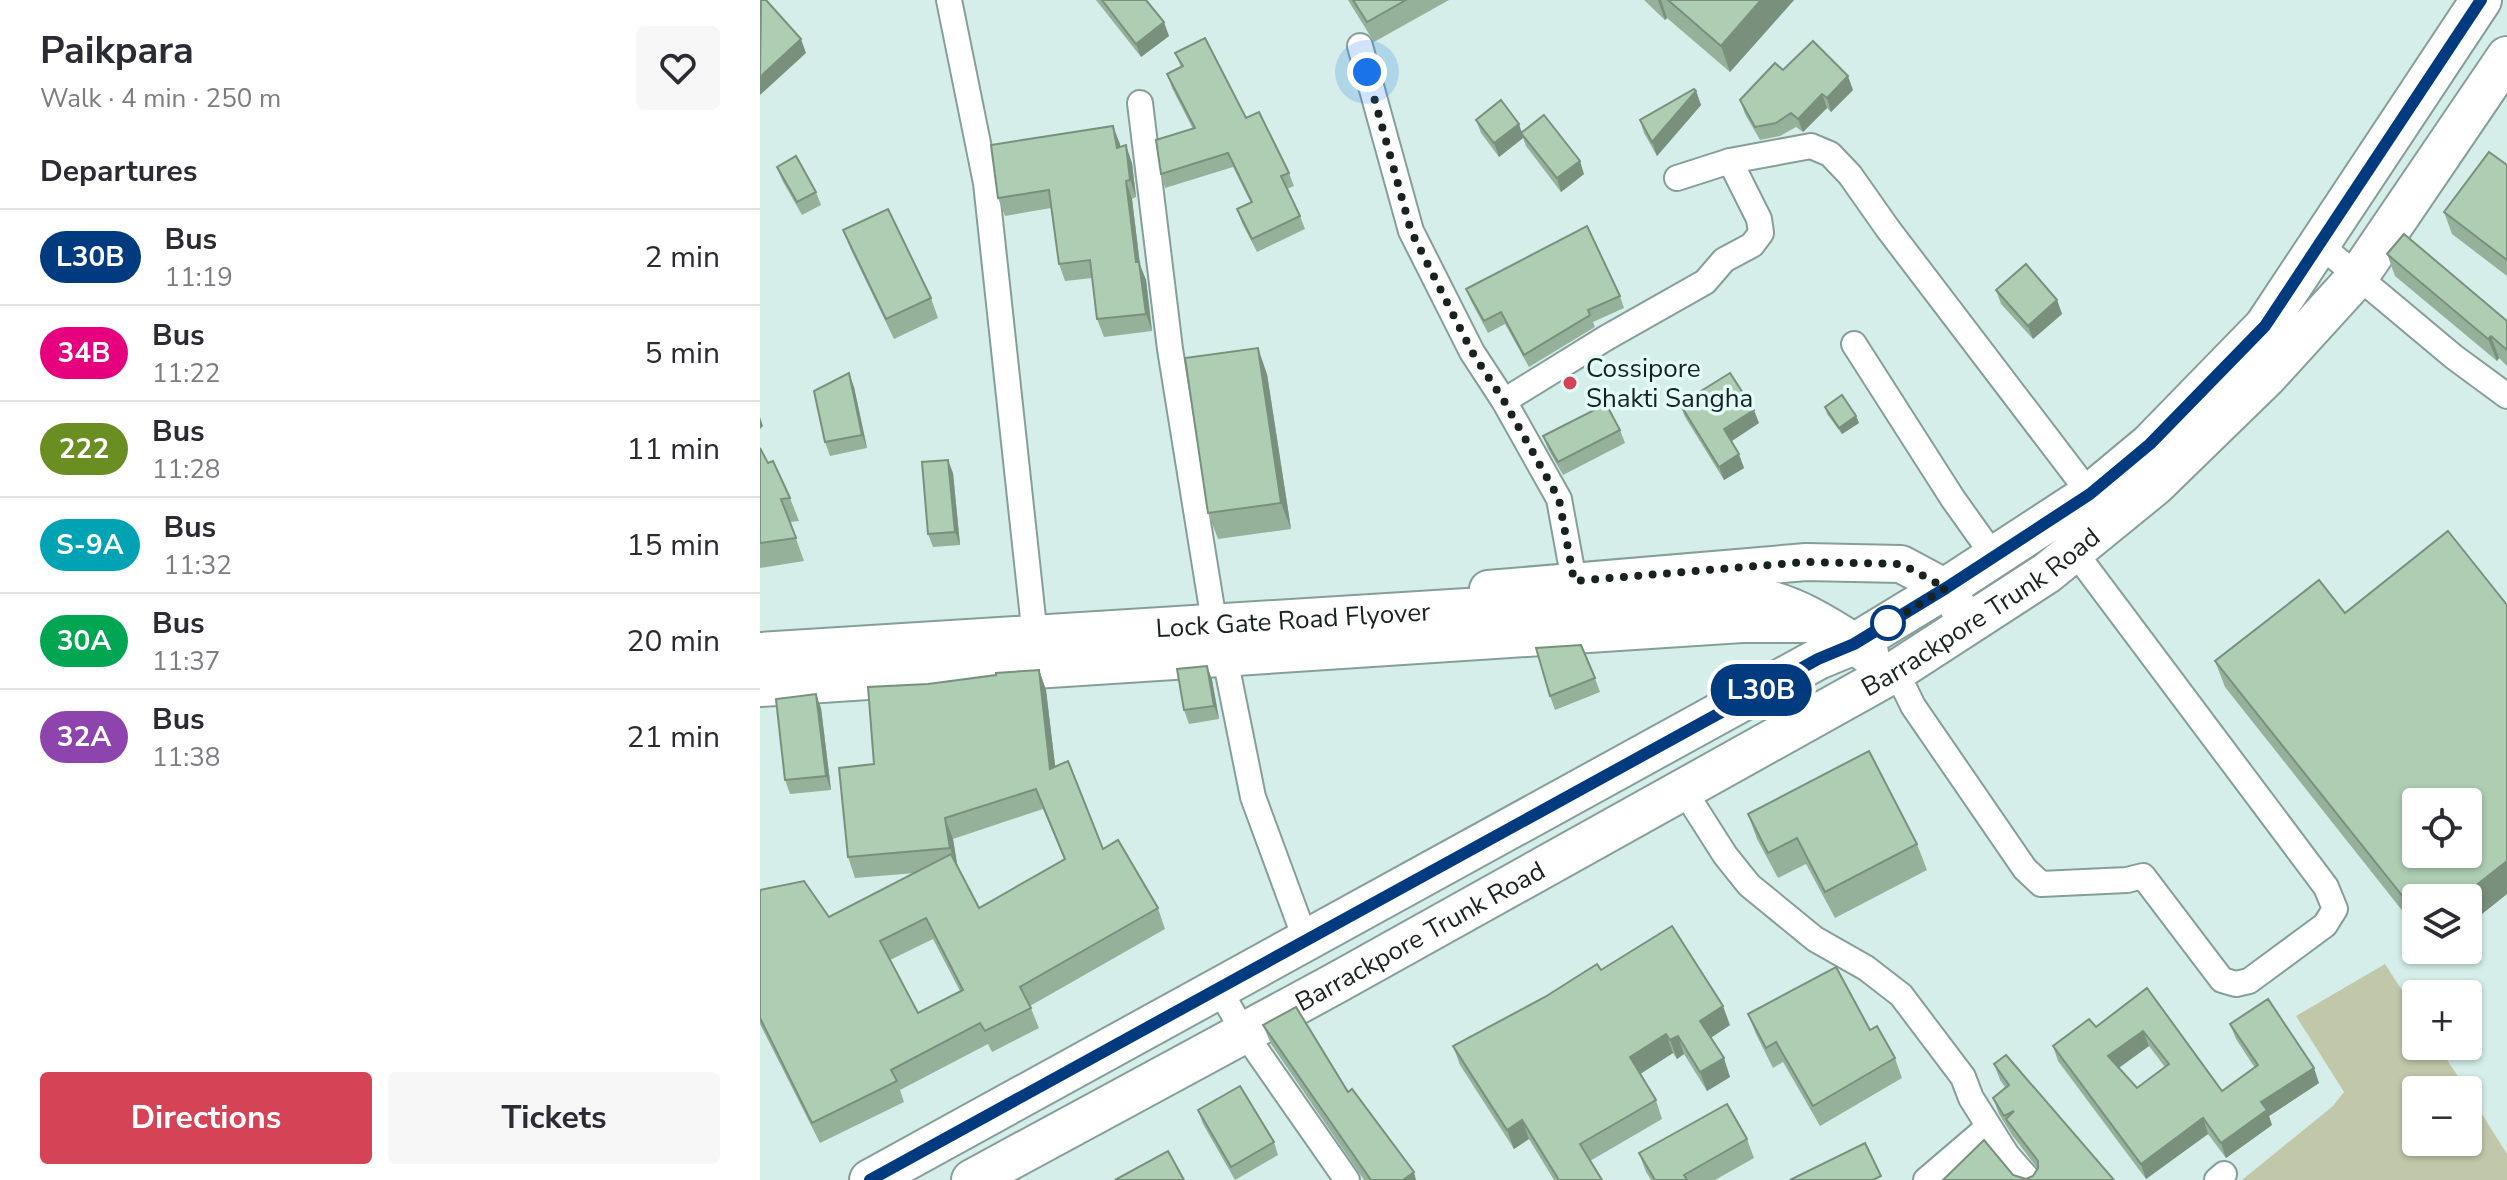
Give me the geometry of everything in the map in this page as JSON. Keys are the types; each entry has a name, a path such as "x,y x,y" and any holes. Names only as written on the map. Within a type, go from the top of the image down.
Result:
{"main road":[{"name":"Barrackpore Trunk Road","path":"870,1180 1804,666 1837,634 1946,588 2090,494 2150,444 2265,326 2481,0"},
{"name":"Barrackpore Trunk Road","path":"972,1180 1336,983 1896,671 2047,573 2187,455 2266,377 2359,275 2507,57"},
{"name":"Lock Gate Road Flyover","path":"760,653 1706,594 1750,597 1786,607 1896,671"}],"street":[{"path":"949,0 986,183 1033,618"},
{"path":"1360,46 1411,231 1472,352 1504,401 1559,499 1574,581"},
{"path":"1140,103 1170,349 1212,609"},
{"path":"1677,178 1730,161 1811,146 1830,154 1850,175 2090,494"},
{"path":"1504,401 1705,282 1724,260 1752,245 1761,233 1759,219 1730,161"},
{"path":"2319,244 2454,357 2507,396"},
{"path":"1854,344 1953,499 1993,555"},
{"path":"1896,671 1913,706 2025,869 2041,884 2127,880 2143,876 2222,980 2236,984 2249,981 2325,925 2335,909 2326,887 2074,551"},
{"path":"760,634 1212,609 1806,562 1901,564 1946,588 1969,624"},
{"path":"760,688 1742,624 1837,634"},
{"path":"1225,658 1253,797 1306,941"},
{"path":"1683,789 1725,855 1749,885 1815,939 1866,968 1901,995 1963,1077 1988,1127 2029,1180"},
{"path":"1219,989 1243,1031 1347,1180"},
{"path":"1926,1180 1988,1127"}],"green space":[{"path":"2385,964 2402,990 2402,1060 2447,1060 2458,1076 2402,1076 2402,1156 2482,1156 2482,1114 2507,1154 2507,1180 2242,1180 2333,1106 2344,1092 2296,1016"}],"building":[{"path":"761,0 766,0 801,39 760,77"},
{"path":"1102,0 1146,0 1164,22 1136,44"},
{"path":"1353,0 1406,0 1367,22"},
{"path":"1668,0 1761,0 1721,46"},
{"path":"1205,38 1246,118 1259,112 1289,173 1281,176 1300,216 1252,239 1237,209 1252,202 1228,153 1161,174 1156,140 1195,128 1167,74 1183,66 1175,53"},
{"path":"1813,41 1848,76 1827,98 1822,94 1798,119 1791,113 1776,123 1755,127 1740,100 1775,63 1783,70"},
{"path":"1694,89 1696,91 1652,142 1640,120"},
{"path":"1501,100 1519,124 1494,143 1476,120"},
{"path":"1544,115 1580,161 1557,178 1521,133"},
{"path":"1113,126 1117,148 1126,145 1130,180 1126,181 1146,314 1097,319 1090,260 1059,264 1049,190 998,198 991,145"},
{"path":"2489,152 2507,165 2507,260 2444,212"},
{"path":"796,156 816,192 797,202 777,167"},
{"path":"888,209 931,298 886,319 843,230"},
{"path":"1587,226 1620,296 1588,310 1590,315 1524,355 1501,312 1484,321 1466,289"},
{"path":"2404,234 2507,321 2507,350 2491,336 2488,339 2387,254"},
{"path":"2026,264 2057,300 2028,326 1996,290"},
{"path":"1258,348 1281,503 1208,513 1185,358"},
{"path":"849,373 862,435 825,442 814,391"},
{"path":"1730,373 1754,410 1724,429 1739,454 1719,467 1680,404"},
{"path":"1842,395 1856,416 1839,428 1825,407"},
{"path":"1606,404 1620,430 1558,462 1543,436"},
{"path":"760,448 768,463 773,461 790,498 781,499 796,538 760,543"},
{"path":"948,460 955,532 928,534 922,462"},
{"path":"2448,531 2507,605 2507,861 2478,884 2402,884 2402,895 2215,661 2319,580 2345,613"},
{"path":"1581,645 1595,678 1550,696 1536,648"},
{"path":"1207,666 1214,706 1184,710 1177,669"},
{"path":"1039,670 1050,769 1068,761 1103,849 1118,840 1158,908 1020,987 1031,1008 985,1031 980,1023 891,1070 897,1081 812,1123 760,1018 760,890 804,881 829,917 951,854 979,908 1065,859 1036,789 945,818 950,848 848,857 839,768 874,764 868,687 928,684 996,673","holes":["926,918 963,990 918,1013 880,941"]},
{"path":"816,694 826,776 785,780 776,699"},
{"path":"1869,751 1917,844 1825,892 1797,838 1768,853 1748,814"},
{"path":"1672,926 1723,1006 1700,1021 1724,1058 1700,1072 1678,1036 1670,1040 1666,1034 1630,1057 1656,1100 1580,1144 1602,1180 1559,1180 1522,1120 1507,1130 1453,1046 1545,997 1597,964 1601,970"},
{"path":"1836,967 1870,1030 1877,1026 1895,1058 1813,1106 1776,1042 1766,1048 1748,1014"},
{"path":"2147,988 2222,1091 2258,1065 2230,1024 2268,999 2314,1068 2261,1102 2267,1110 2221,1143 2203,1118 2141,1164 2053,1046 2089,1019 2096,1027","holes":["2143,1031 2169,1064 2137,1088 2108,1056"]},
{"path":"1296,1007 1348,1092 1352,1089 1414,1172 1403,1180 1371,1180 1263,1025"},
{"path":"2006,1055 2114,1180 1943,1180 1984,1140 2013,1175 2026,1179 2033,1176 2038,1168 2038,1161 2006,1119 2014,1111 2004,1116 1993,1098 2009,1085 1994,1064"},
{"path":"1240,1086 1274,1142 1231,1167 1198,1110"},
{"path":"1727,1104 1747,1139 1684,1175 1687,1180 1655,1180 1639,1153"},
{"path":"1865,1143 1881,1176 1873,1180 1790,1180"},
{"path":"1168,1151 1184,1180 1115,1180"}],"bus line":[{"name":"L30B","path":"870,1180 1818,659 1854,644 2090,494 2150,444 2265,326 2481,0"}],"place":[{"name":"Cossipore Shakti Sangha","path":"1570,383"}],"route":[{"path":"1367,72 1411,231 1472,352 1504,401 1559,499 1574,581 1806,562 1901,564 1946,588 1877,630 1888,623"}]}
